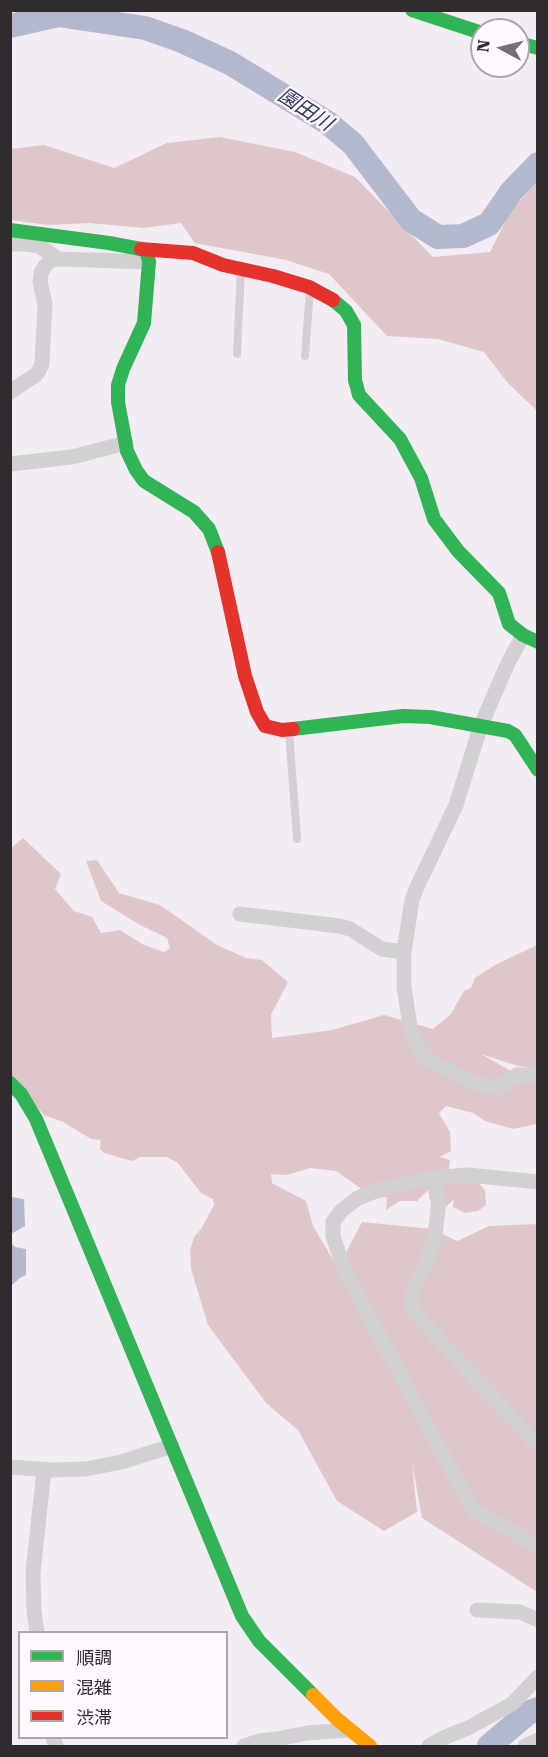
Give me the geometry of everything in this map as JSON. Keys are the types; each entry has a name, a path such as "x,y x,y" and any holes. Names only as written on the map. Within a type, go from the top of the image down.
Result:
{"street":[{"path":"412,10 470,29"},
{"path":"10,230 50,234 145,256"},
{"path":"10,244 39,246 58,259"},
{"path":"10,392 37,374 41,367 45,304 40,282 41,273 48,263 58,259 193,253 219,264 273,276 310,288 338,304 352,319 355,380 359,395 389,425 400,440 421,478 434,519 458,552 499,593 509,624 537,642"},
{"path":"145,256 144,323 118,385 118,402 126,443 132,463 144,481 194,512 209,529 219,553 243,669 257,712 265,726 277,730 417,715 481,725 508,731 515,735 537,770"},
{"path":"10,465 72,457 126,443"},
{"path":"523,635 481,725 456,805 417,887 410,910 404,952 406,1008 422,1057 476,1084 500,1087 517,1075 537,1075"},
{"path":"240,914 339,926 350,929 382,949 404,952"},
{"path":"10,1083 21,1094 36,1119 242,1616 250,1630 348,1730 370,1746"},
{"path":"537,1182 468,1175 432,1178 384,1188 358,1198 342,1210 333,1222 333,1236 344,1269 466,1498 475,1511 537,1546"},
{"path":"432,1178 439,1198 435,1238 425,1266 413,1289 411,1302 413,1311 537,1443"},
{"path":"10,1467 74,1470 100,1467 172,1446"},
{"path":"37,1631 33,1573 39,1470"},
{"path":"477,1610 520,1612 537,1620"},
{"path":"429,1746 512,1704 537,1677"},
{"path":"244,1746 259,1740 348,1730"},
{"path":"525,1746 537,1740"}],"lane":[{"path":"237,354 241,269"},
{"path":"305,356 310,288"},
{"path":"289,729 297,839"}],"shaded area":[{"path":"220,137 295,152 355,177 433,257 490,252 510,212 537,182 537,411 507,382 484,352 438,339 387,336 329,274 286,260 195,243 181,223 143,228 89,223 48,225 11,220 10,149 44,145 114,168 167,143"},
{"path":"23,838 61,874 55,889 74,911 92,917 101,933 120,930 144,945 164,952 170,948 167,938 140,925 101,901 86,861 97,860 119,893 160,905 217,945 246,958 262,960 288,982 271,1015 272,1038 332,1030 384,1015 433,1029 451,1014 464,991 471,988 475,978 495,965 537,945 537,1069 518,1066 481,1054 523,1078 537,1083 537,1124 513,1129 485,1121 473,1113 446,1106 439,1113 450,1132 451,1151 440,1157 450,1160 449,1169 473,1177 485,1190 486,1205 478,1211 465,1213 453,1207 454,1199 446,1207 430,1200 428,1190 417,1201 400,1201 386,1210 387,1197 369,1199 360,1188 336,1171 310,1168 287,1175 271,1174 272,1183 306,1201 313,1226 338,1268 362,1222 433,1229 457,1241 489,1226 537,1224 537,1592 422,1518 412,1462 417,1512 384,1531 337,1501 298,1430 266,1403 208,1325 191,1269 190,1250 194,1237 214,1205 213,1199 201,1193 178,1163 167,1157 140,1157 132,1161 104,1153 100,1149 101,1140 91,1139 63,1122 44,1115 11,1076 11,848"}],"water":[{"path":"11,1197 24,1199 25,1226 11,1234"},
{"path":"11,1243 15,1247 26,1249 26,1275 11,1286"},
{"path":"526,1708 535,1722 499,1746 479,1746 491,1733"}],"waterway":[{"name":"園田川","path":"10,26 58,15 145,28 182,41 230,63 328,123 353,144 411,220 438,237 463,236 489,224 511,192 538,164"},
{"path":"489,1746 528,1713 538,1709"}],"traffic: fast":[{"path":"412,10 470,29"},
{"path":"530,46 538,48"},
{"path":"10,230 109,243 147,252 149,262 144,323 118,385 118,402 127,451 144,481 194,512 209,529 218,552"},
{"path":"333,300 346,311 354,325 355,380 359,395 400,439 421,478 434,519 458,551 499,593 509,624 523,635 538,642"},
{"path":"293,729 403,716 430,717 508,731 515,735 538,770"},
{"path":"10,1083 21,1094 36,1119 242,1616 259,1641 313,1695"}],"traffic: slow":[{"path":"313,1695 337,1719 370,1746"}],"traffic: jam":[{"path":"141,249 193,253 223,265 309,287 333,300"},
{"path":"218,552 245,676 257,712 265,726 282,730 293,729"}]}
